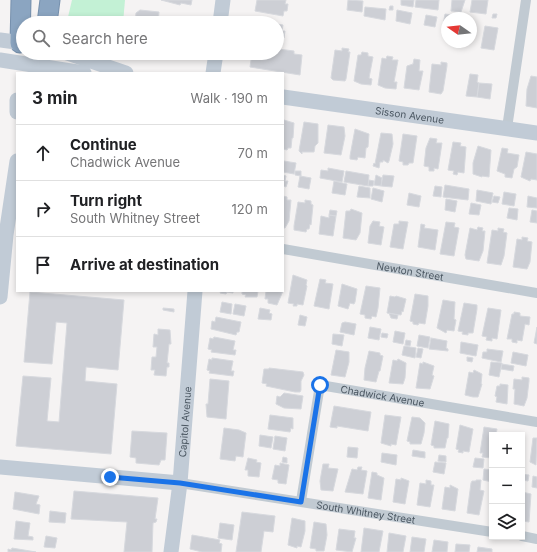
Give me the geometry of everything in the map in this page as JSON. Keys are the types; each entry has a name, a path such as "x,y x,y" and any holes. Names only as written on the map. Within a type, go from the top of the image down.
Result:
{"highway":[{"path":"21,0 21,16"},
{"path":"48,16 50,0"}],"main road":[{"path":"221,16 223,0"},
{"path":"0,40 16,42"},
{"path":"0,60 19,68 40,64 79,72"},
{"path":"88,60 123,72"},
{"path":"213,72 215,60"},
{"name":"Sisson Avenue","path":"284,97 537,132"},
{"path":"0,292 14,205 16,176"},
{"name":"Capitol Avenue","path":"171,552 180,483 195,292"},
{"name":"South Whitney Street","path":"0,467 180,483"}],"street":[{"path":"507,128 526,0"},
{"name":"Newton Street","path":"284,249 537,292"},
{"name":"Chadwick Avenue","path":"301,502 320,385 537,422"},
{"name":"South Whitney Street","path":"180,483 489,532"},
{"path":"525,537 537,539"}],"green space":[{"path":"72,0 125,0 124,16 68,16"}],"building":[{"path":"161,0 192,0 191,5 181,3 180,5"},
{"path":"257,0 286,0 285,4 288,4 287,11 284,11 283,16 255,11"},
{"path":"348,0 363,1 362,12 347,10"},
{"path":"401,0 414,0 413,7 401,5"},
{"path":"416,0 439,0 438,10 415,7"},
{"path":"452,0 465,0 461,12 451,11"},
{"path":"472,0 488,0 486,14 470,12"},
{"path":"390,6 393,6 393,10 389,10"},
{"path":"365,7 386,9 385,20 364,16"},
{"path":"140,10 159,12 159,16 136,16 136,13"},
{"path":"397,10 412,13 410,24 396,21"},
{"path":"493,14 497,14 496,18 492,18"},
{"path":"426,15 437,17 435,27 424,25"},
{"path":"485,26 498,28 494,50 481,48"},
{"path":"342,48 349,49 348,52 350,52 346,79 345,81 333,80 331,78 335,50 342,51"},
{"path":"284,50 294,51 294,54 302,55 300,75 250,67 251,60 284,60"},
{"path":"362,52 368,53 368,56 373,57 369,78 372,79 371,85 361,84 354,81 358,55 361,55"},
{"path":"387,56 393,57 392,60 398,60 394,82 397,82 396,89 385,88 378,85 382,58 386,59"},
{"path":"414,59 420,60 419,71 423,71 419,90 404,88 407,66 413,64"},
{"path":"441,62 447,63 443,91 441,94 429,92 432,64 441,65"},
{"path":"470,74 478,75 477,82 479,83 477,97 466,96"},
{"path":"531,76 537,77 537,108 526,106 527,89"},
{"path":"479,83 492,84 490,99 477,97"},
{"path":"284,120 294,123 291,148 288,148 287,150 284,149"},
{"path":"304,122 318,124 318,143 315,146 314,152 302,152 302,154 299,151"},
{"path":"328,125 344,127 345,136 341,155 324,153"},
{"path":"355,129 369,134 365,158 358,157 357,160 350,159"},
{"path":"381,133 392,134 393,144 388,163 383,160 383,162 380,162 379,168 373,166 374,163 375,164"},
{"path":"403,134 417,136 413,163 409,163 408,165 403,165 403,162 399,161"},
{"path":"430,138 437,139 436,143 442,143 438,169 434,168 434,171 429,171 429,167 424,166 426,148"},
{"path":"453,142 461,143 460,146 466,147 464,173 458,172 457,175 453,174 454,171 448,170"},
{"path":"478,146 491,150 489,177 482,177 473,174 473,163"},
{"path":"502,148 508,149 507,153 519,155 517,167 514,169 512,178 505,177 505,174 497,171"},
{"path":"526,152 537,154 537,180 531,179 530,181 521,177"},
{"path":"284,161 296,163 294,174 284,172"},
{"path":"328,168 344,171 342,182 320,178 321,170 328,171"},
{"path":"295,171 301,171 301,176 295,175"},
{"path":"346,171 369,175 368,186 344,182"},
{"path":"284,175 286,176 285,181 288,181 286,187 284,186"},
{"path":"376,175 382,178 381,186 374,185"},
{"path":"383,175 394,176 392,187 381,186"},
{"path":"300,176 311,178 309,189 298,187"},
{"path":"369,180 374,181 373,186 368,186"},
{"path":"334,181 347,184 345,195 332,193"},
{"path":"445,185 469,189 468,200 443,197"},
{"path":"359,186 370,188 370,198 357,197"},
{"path":"435,186 442,187 441,197 433,196"},
{"path":"373,188 384,191 382,202 371,199"},
{"path":"477,190 493,193 491,204 476,201"},
{"path":"504,192 516,194 514,206 502,204"},
{"path":"409,193 421,196 419,207 407,205"},
{"path":"284,196 287,197 287,200 291,200 289,221 285,228"},
{"path":"494,196 500,197 498,203 492,202"},
{"path":"528,196 537,198 537,208 527,207"},
{"path":"446,199 457,201 455,212 445,210"},
{"path":"305,200 311,201 311,204 313,205 311,225 310,224 309,229 307,229 306,232 294,230 298,202 305,203"},
{"path":"471,203 481,205 479,215 469,214"},
{"path":"509,208 518,209 517,220 507,218"},
{"path":"351,209 362,213 360,233 356,240 343,238 346,211 350,211"},
{"path":"330,210 337,211 336,216 329,215"},
{"path":"532,210 537,211 537,223 530,222"},
{"path":"329,215 336,216 333,236 319,234 321,216 329,218"},
{"path":"373,221 380,222 379,226 384,227 381,245 368,243 370,226"},
{"path":"399,221 408,222 403,249 390,247 394,224 399,224"},
{"path":"446,222 455,223 454,227 459,228 454,256 440,254"},
{"path":"421,224 425,225 424,228 438,230 435,250 418,247"},
{"path":"478,227 483,228 482,231 485,231 483,251 479,261 466,259 465,255 470,228 477,230"},
{"path":"498,228 504,229 503,232 507,233 504,256 501,265 487,263 492,230 498,231"},
{"path":"522,237 528,238 527,241 532,242 530,262 527,269 513,267 517,239 522,240"},
{"path":"293,275 307,280 303,305 297,304 297,306 293,306 294,304 288,303"},
{"path":"320,279 326,280 325,283 333,284 329,309 314,306"},
{"path":"342,284 357,289 355,302 354,304 350,303 348,309 338,306"},
{"path":"366,286 380,288 376,317 372,316 371,319 365,318 365,315 360,314"},
{"path":"30,292 124,300 118,370 86,367 85,381 117,384 111,454 16,446 23,376 51,378 47,421 59,422 67,323 56,322 52,364 24,362"},
{"path":"242,292 258,292 257,297 245,297 246,295 242,294"},
{"path":"266,292 283,292 277,305 268,303 268,299 265,299"},
{"path":"415,294 428,296 425,324 413,324 413,322 410,321"},
{"path":"390,296 406,299 401,315 387,313"},
{"path":"443,300 455,302 454,319 456,320 454,331 447,330 446,333 437,328"},
{"path":"222,302 232,304 231,314 220,312"},
{"path":"464,303 477,305 473,333 468,333 468,335 462,334 463,332 458,331"},
{"path":"235,304 246,306 244,316 233,314"},
{"path":"163,308 174,309 174,312 163,310"},
{"path":"260,308 270,310 269,313 272,314 271,320 258,319"},
{"path":"488,308 501,310 497,339 492,338 492,341 486,340 487,337 482,336"},
{"path":"514,312 520,313 520,316 530,317 529,325 525,324 522,341 517,340 517,343 512,342 512,339 507,339 512,314 514,314"},
{"path":"389,313 398,315 397,319 391,318"},
{"path":"300,315 307,317 305,326 298,325"},
{"path":"216,317 241,322 239,332 237,332 236,335 211,329 212,321 215,322"},
{"path":"345,322 356,324 354,335 340,332 342,323"},
{"path":"370,327 381,329 379,340 368,338"},
{"path":"537,327 537,344 534,343"},
{"path":"158,329 170,330 171,344 169,344 167,363 169,363 169,367 167,367 166,376 154,375 155,370 151,370 152,357 156,357 157,347 153,347 154,334 158,335"},
{"path":"395,331 405,333 403,344 393,342"},
{"path":"382,333 388,334 387,338 381,337"},
{"path":"333,334 344,335 342,346 332,344"},
{"path":"419,335 430,337 428,348 417,346"},
{"path":"214,337 235,341 233,350 236,350 235,355 211,352 212,350 208,349 210,338 213,339"},
{"path":"431,338 447,341 446,348 448,351 429,349"},
{"path":"406,340 411,341 410,346 405,345"},
{"path":"461,342 478,345 476,356 460,353"},
{"path":"404,346 416,348 415,358 402,355"},
{"path":"418,348 423,349 421,358 416,357"},
{"path":"487,349 503,351 501,362 482,358 483,352 487,352"},
{"path":"336,350 349,352 349,362 345,377 331,375"},
{"path":"369,351 380,353 380,355 383,356 376,382 364,380"},
{"path":"513,352 528,355 526,366 511,363"},
{"path":"467,357 473,358 472,362 467,361"},
{"path":"212,358 233,361 231,371 234,371 233,376 209,373 210,371 207,370 209,359 212,360"},
{"path":"398,359 406,363 403,384 389,383 393,360 397,361"},
{"path":"423,362 434,366 432,375 434,376 430,389 416,388 420,363 423,364"},
{"path":"491,362 502,363 499,377 489,375"},
{"path":"502,364 514,366 513,371 501,369"},
{"path":"269,368 303,372 304,375 301,381 300,392 266,386 267,384 262,383 264,369"},
{"path":"474,370 482,374 482,384 478,397 465,395 469,372 473,373"},
{"path":"522,377 529,378 527,398 524,406 514,404 514,379 522,380"},
{"path":"210,379 229,381 226,419 207,417 206,404 208,404"},
{"path":"500,384 508,385 507,404 496,402 497,397 495,396 497,386 500,386"},
{"path":"284,393 303,396 301,409 284,408 276,404 277,396 280,397"},
{"path":"334,406 371,412 368,431 337,426 337,428 330,427"},
{"path":"270,415 293,418 293,429 291,428 290,432 268,429"},
{"path":"385,415 401,417 396,445 391,444 391,446 381,443"},
{"path":"412,417 420,418 425,423 421,444 410,444 410,442 407,441"},
{"path":"435,421 449,424 448,438 445,448 434,448 434,446 431,445"},
{"path":"460,425 473,429 469,452 458,452 459,450 456,449"},
{"path":"484,427 497,429 496,432 489,432 489,458 482,457 483,453 480,453"},
{"path":"224,428 239,430 246,433 243,457 236,456 235,461 220,459"},
{"path":"132,431 167,433 165,460 161,460 159,465 136,463 136,458 130,457"},
{"path":"260,435 273,437 271,448 259,446"},
{"path":"275,436 287,438 285,451 273,449"},
{"path":"533,438 537,438 536,465 530,462"},
{"path":"348,447 358,448 357,458 347,457"},
{"path":"413,450 425,452 425,458 412,456"},
{"path":"382,453 397,455 396,465 381,462"},
{"path":"439,455 446,456 446,462 438,461"},
{"path":"283,457 287,458 287,463 282,462"},
{"path":"248,458 257,460 256,462 261,463 259,477 248,476 248,470 245,470"},
{"path":"475,458 484,459 483,468 473,467"},
{"path":"435,462 446,463 444,474 433,472"},
{"path":"280,463 289,465 286,484 278,483 278,480 272,479 275,465 280,466"},
{"path":"323,464 329,464 328,468 338,469 333,491 321,490 320,481"},
{"path":"358,467 362,467 361,470 367,471 363,494 345,492 352,469 357,470"},
{"path":"484,469 489,470 489,481 483,480"},
{"path":"372,472 377,473 377,475 384,478 381,500 368,498"},
{"path":"525,474 529,475 528,481 525,480"},
{"path":"533,476 537,477 537,488 532,487"},
{"path":"401,478 409,481 405,504 393,502 396,479 401,480"},
{"path":"426,480 431,481 431,485 434,485 430,507 417,505 420,483 426,484"},
{"path":"481,480 480,490 484,491 479,515 467,513 471,483 472,481"},
{"path":"450,485 458,489 455,511 442,509 445,487 450,488"},
{"path":"74,491 158,498 155,519 157,519 156,522 153,523 152,552 124,552 127,522 71,519"},
{"path":"15,492 39,496 36,504 40,505 39,514 13,509"},
{"path":"525,493 531,494 529,522 525,521"},
{"path":"50,511 66,513 65,523 49,522"},
{"path":"242,512 275,516 273,532 264,531 261,552 236,552"},
{"path":"292,518 305,521 305,531 301,547 297,546 297,548 288,545"},
{"path":"16,521 30,523 28,536 33,537 33,540 14,539"},
{"path":"314,522 326,524 327,535 324,551 316,551 316,549 310,548"},
{"path":"220,523 234,525 232,540 218,538"},
{"path":"364,528 383,531 379,552 361,552"},
{"path":"339,529 355,531 354,538 356,538 352,552 336,550"},
{"path":"389,533 406,536 403,552 387,552"},
{"path":"192,535 220,540 219,543 222,544 221,552 202,552 190,549"},
{"path":"46,536 57,538 55,548 44,547"},
{"path":"412,537 426,539 424,552 410,552"},
{"path":"434,540 448,542 447,552 432,552"},
{"path":"456,544 470,545 469,552 455,552"},
{"path":"478,547 492,549 492,552 477,552"},
{"path":"12,548 36,552 8,552 8,549 11,550"}],"route":[{"path":"110,477 180,483 301,502 320,385"}]}
